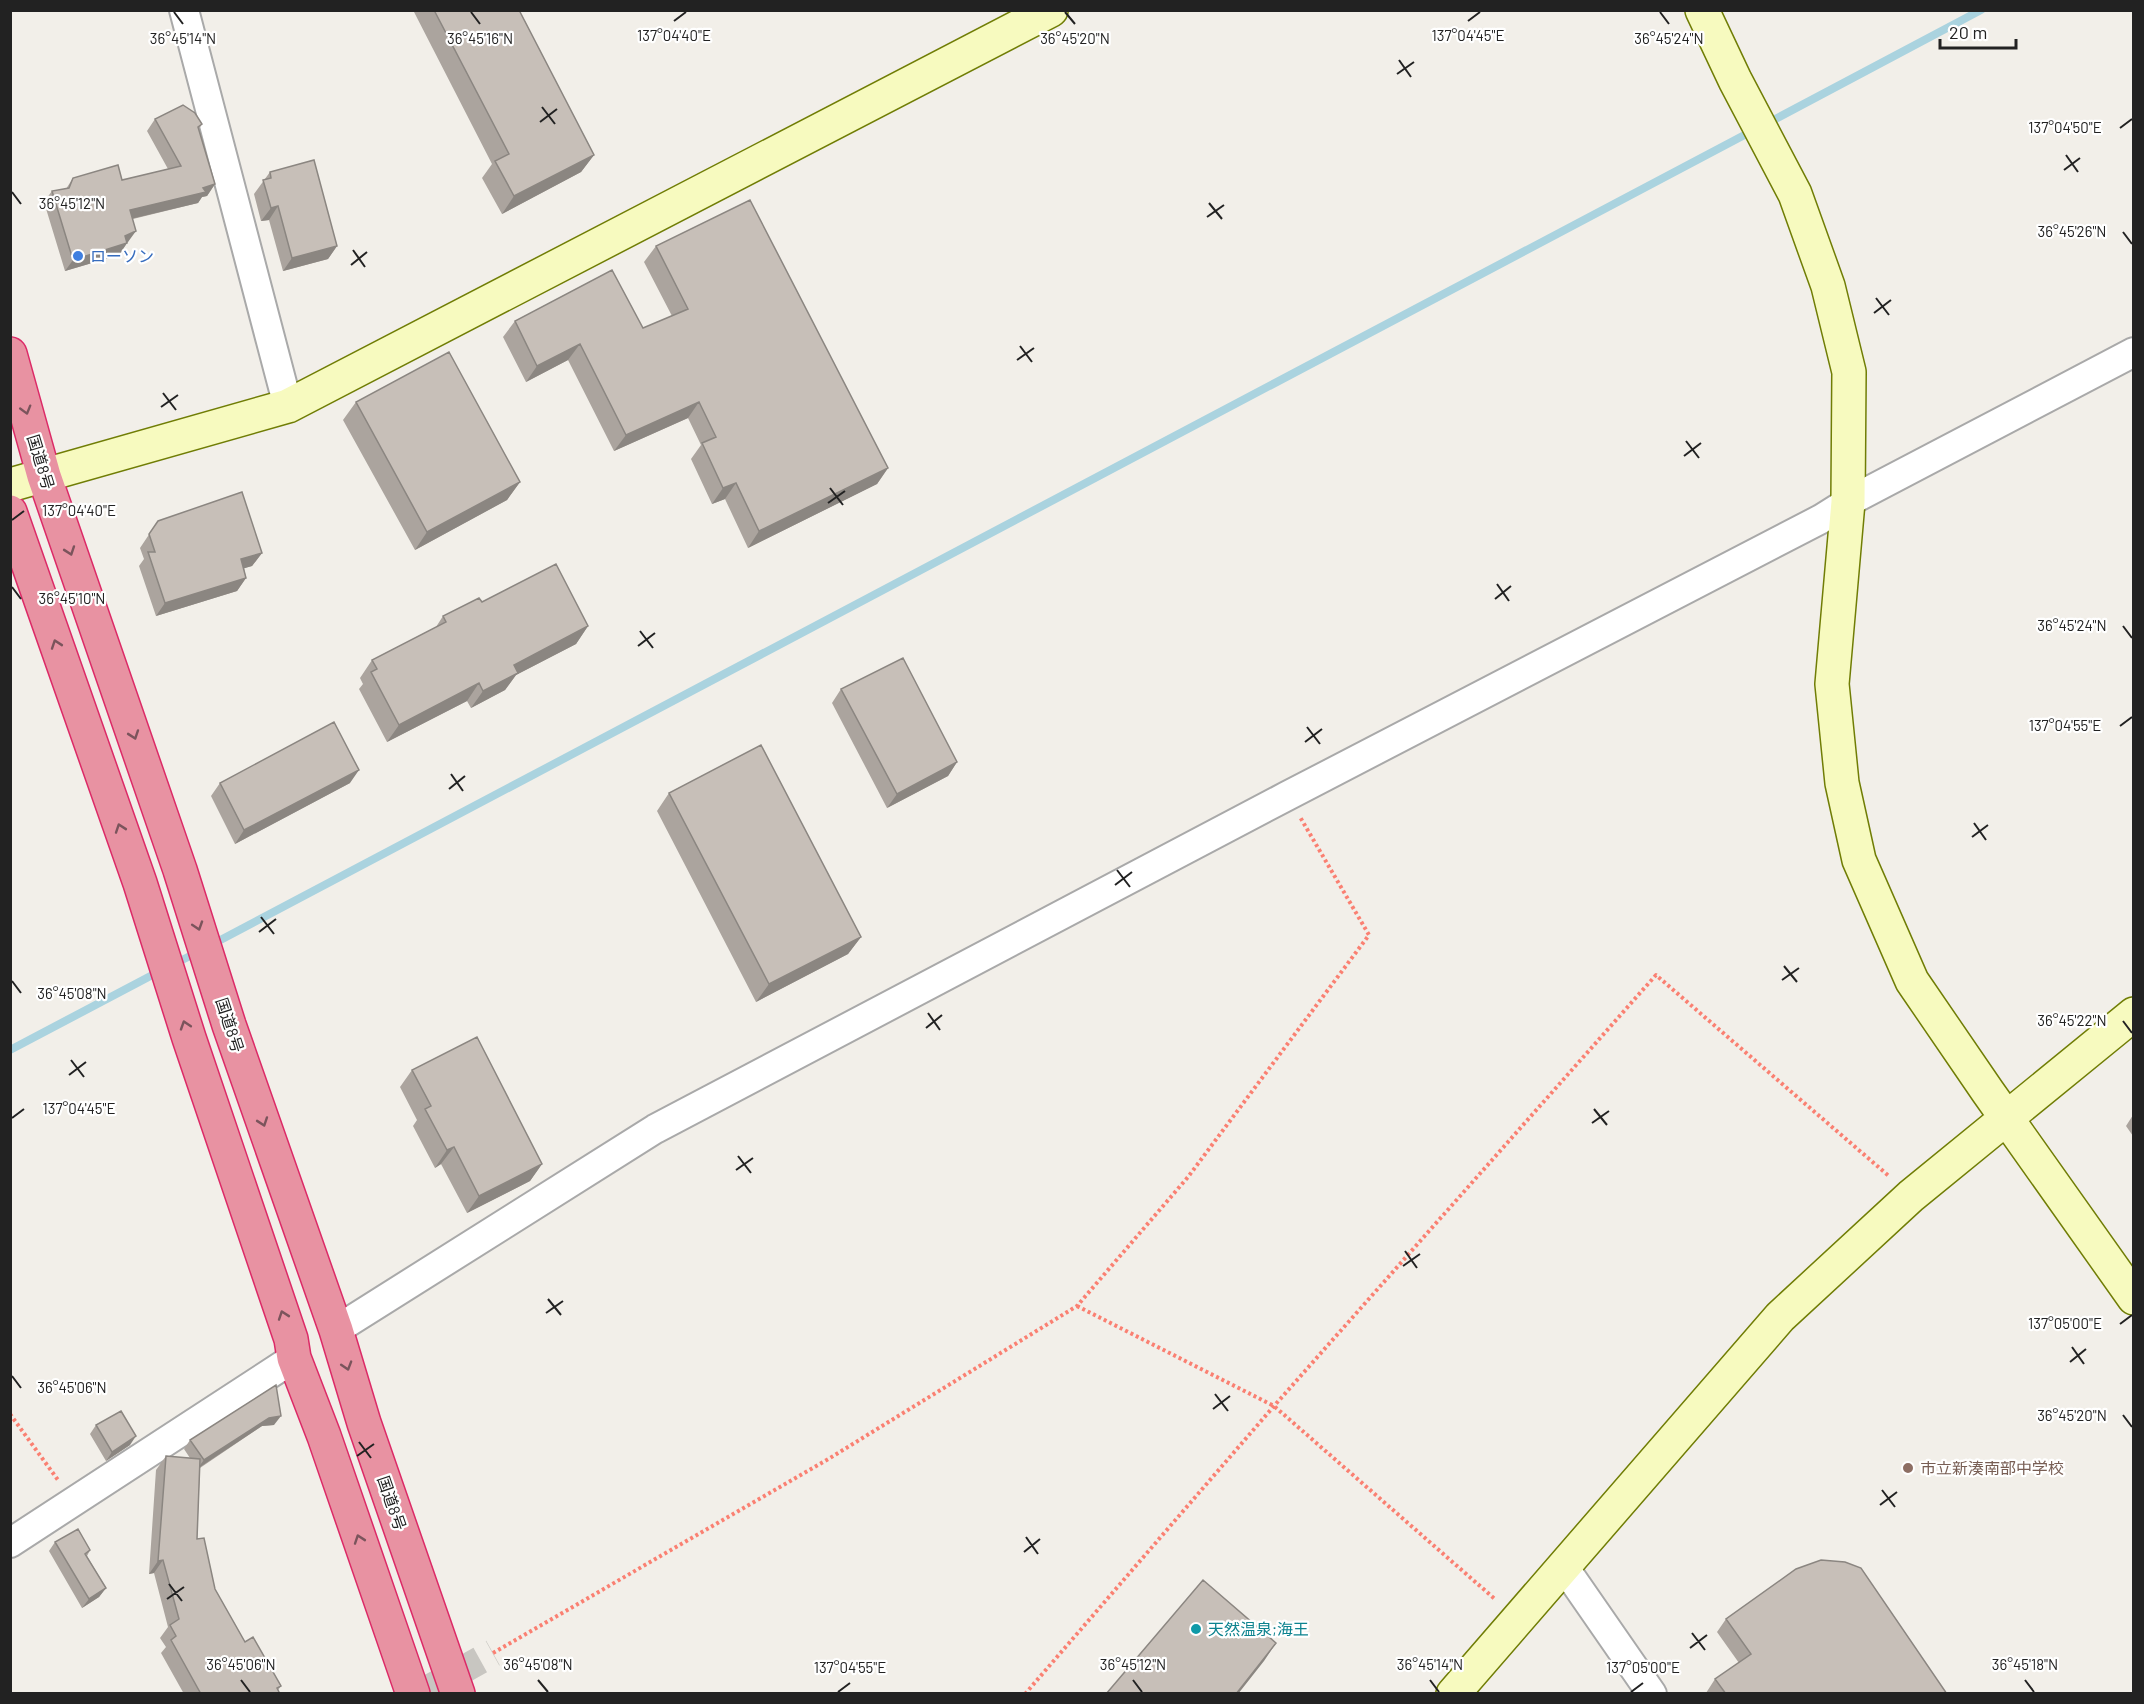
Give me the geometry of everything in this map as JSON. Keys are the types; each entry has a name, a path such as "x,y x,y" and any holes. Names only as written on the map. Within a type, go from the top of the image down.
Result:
{"highway":[{"name":"国道8号","path":"10,354 45,476 180,870 244,1067 336,1330 364,1423 458,1694"},
{"path":"10,512 140,883 291,1339 294,1358 324,1436 413,1694"},
{"path":"384,1481 477,1694"},
{"path":"373,1579 399,1694"}],"street":[{"path":"184,10 288,406"},
{"path":"10,484 288,406 1051,10"},
{"path":"1702,10 1735,80 1795,194 1828,286 1850,372 1848,502 1832,684 1842,783 1859,860 1912,981 2133,1298"},
{"path":"336,1330 655,1129 1287,796 1800,530 1848,502 2133,352"},
{"path":"1453,1694 1780,1317 1911,1196 2133,1014"},
{"path":"10,1543 294,1358"},
{"path":"1564,1567 1652,1694"}],"path":[{"path":"493,1653 830,1458 1077,1306 1188,1177 1369,935 1287,796"},
{"path":"1025,1694 1274,1406 1656,975 1911,1196"},
{"path":"1077,1306 1274,1406 1518,1618"},
{"path":"10,1414 71,1498 77,1499"}],"building":[{"path":"434,10 519,10 594,155 514,196 495,161 509,154"},
{"path":"183,105 195,113 202,124 198,127 215,184 203,188 206,192 130,210 136,231 125,236 127,243 73,260 52,191 69,188 73,178 118,165 122,180 181,166 155,119"},
{"path":"314,160 337,246 292,258 278,206 271,208 263,180 271,178 270,172"},
{"path":"750,200 888,468 759,531 736,483 723,488 702,443 716,437 699,402 626,435 580,344 537,366 515,321 612,270 643,328 688,309 656,246"},
{"path":"449,352 520,482 427,532 356,402"},
{"path":"242,492 262,553 241,559 246,578 165,603 148,552 155,552 149,534 158,521"},
{"path":"556,564 588,626 514,665 518,673 483,691 479,683 399,725 371,672 377,669 372,660 446,622 443,616 479,598 482,602"},
{"path":"903,658 957,762 897,794 841,689"},
{"path":"334,722 359,770 244,830 220,783"},
{"path":"761,745 861,937 769,984 669,793"},
{"path":"477,1037 542,1164 479,1196 454,1147 447,1150 425,1109 431,1106 412,1070"},
{"path":"276,1385 281,1416 269,1418 204,1460 190,1440"},
{"path":"121,1411 136,1436 112,1452 96,1425"},
{"path":"166,1456 200,1459 197,1539 204,1538 215,1589 245,1642 253,1637 281,1686 277,1688 280,1694 201,1694 171,1640 176,1636 170,1625 179,1619 163,1560 158,1561"},
{"path":"78,1529 90,1550 85,1554 106,1588 89,1599 55,1542"},
{"path":"1821,1560 1845,1562 1861,1568 1947,1694 1726,1694 1715,1679 1751,1654 1726,1619 1796,1569"},
{"name":"天然温泉;海王","path":"1203,1580 1276,1643 1236,1694 1106,1694"}],"waterway":[{"path":"1766,124 1981,10"},
{"path":"211,945 1752,131"},
{"path":"174,964 198,952"},
{"path":"10,1050 160,971"}],"tunnel":[{"path":"419,1694 493,1653"}],"place":[{"name":"ローソン","path":"78,256"},
{"name":"市立新湊南部中学校","path":"1908,1468"},
{"name":"天然温泉;海王","path":"1196,1629"}]}
